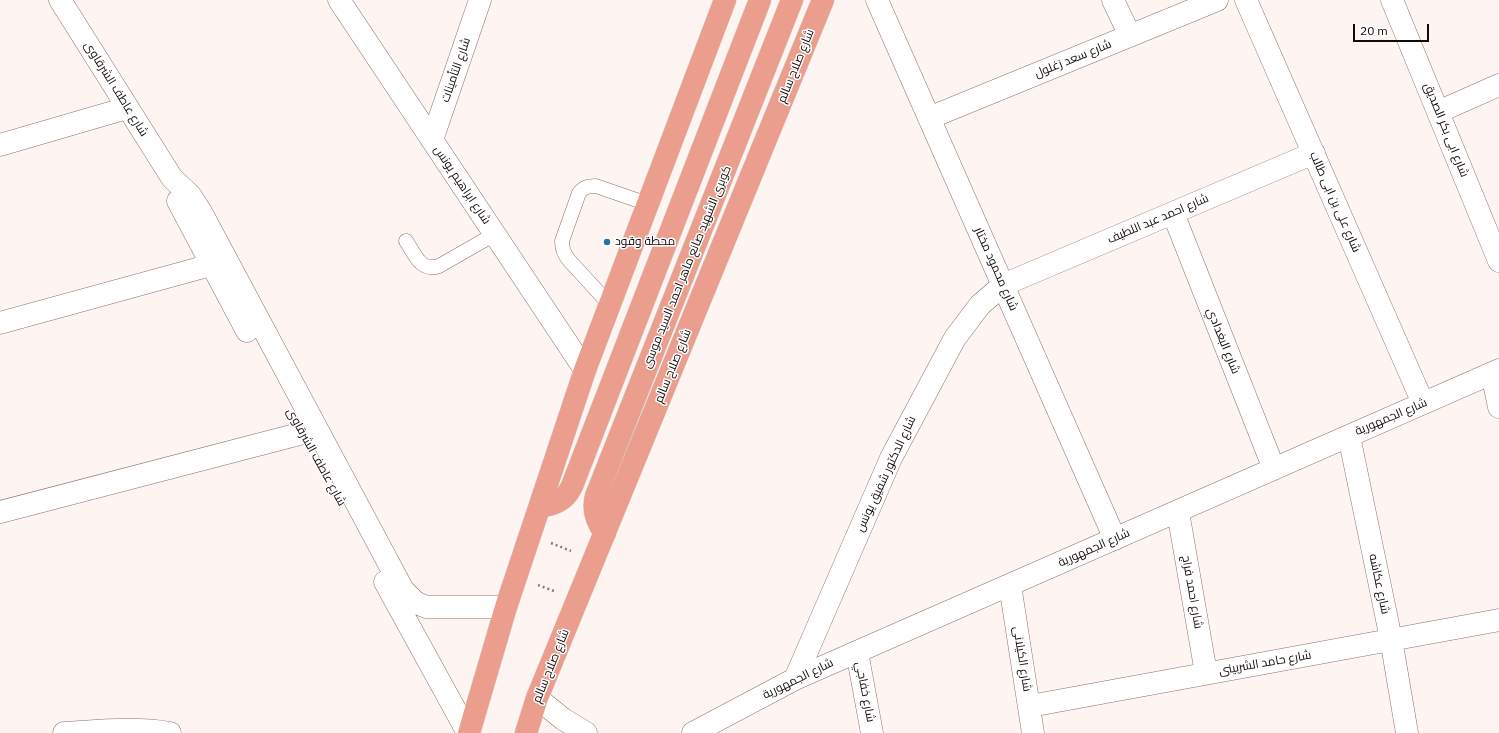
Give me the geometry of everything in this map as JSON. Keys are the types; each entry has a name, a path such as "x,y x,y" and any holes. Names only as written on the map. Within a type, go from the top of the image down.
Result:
{"main road":[{"path":"469,733 506,607 585,370 725,0"},
{"path":"540,507 551,505 568,495 760,0"},
{"name":"كوبرى الشهيد صانع ماهر احمد السيد موسى","path":"605,533 598,524 595,514 594,504 596,496 792,0"},
{"name":"شارع صلاح سالم","path":"526,733 537,698 823,0"}],"street":[{"name":"شارع عاطف الشرقاوى","path":"60,0 172,178 190,195 201,212 403,590 415,602 426,607 506,607"},
{"name":"شارع ابراهيم يونس","path":"339,0 585,370"},
{"name":"شارع التأمينات","path":"432,140 480,0"},
{"name":"شارع محمود مختار","path":"877,0 1115,539"},
{"path":"1113,0 1130,36"},
{"name":"شارع سعد زغلول","path":"929,118 1217,0"},
{"name":"شارع على بن ابى طالب","path":"1246,0 1423,403"},
{"name":"شارع ابى بكر الصديق","path":"1392,0 1499,261"},
{"path":"1438,112 1499,85"},
{"path":"0,145 127,108"},
{"name":"شارع احمد عبد اللطيف","path":"1003,285 1314,153"},
{"name":"شارع عاطف الشرقاوى","path":"172,178 178,201 211,265 469,733"},
{"name":"شارع البغدادي","path":"1172,213 1274,469"},
{"path":"0,323 211,265"},
{"name":"شارع الدكتور شفيق يونس","path":"795,679 891,458 952,344 980,305 1003,285"},
{"path":"1495,372 1499,407"},
{"name":"شارع الجمهورية","path":"693,733 795,679 1495,372"},
{"path":"0,512 303,433"},
{"name":"شارع عكاشه","path":"1349,436 1390,639 1407,733"},
{"name":"شارع احمد فراج","path":"1178,512 1206,673"},
{"name":"شارع الكيلانى","path":"1010,585 1033,733"},
{"name":"شارع حامد الشربينى","path":"1030,706 1499,620"},
{"name":"شارع خفاجي","path":"857,652 872,733"},
{"path":"537,698 563,719 586,733"},
{"path":"64,733 113,731 156,731 170,733"}],"lane":[{"path":"610,305 568,259 564,254 562,247 562,241 579,193 583,188 596,186 648,204"},
{"path":"406,241 420,263 426,267 433,268 495,234"}],"path":[{"path":"530,536 594,559"},
{"path":"516,577 578,599"}],"place":[{"name":"محطة وقود","path":"607,242"}]}
